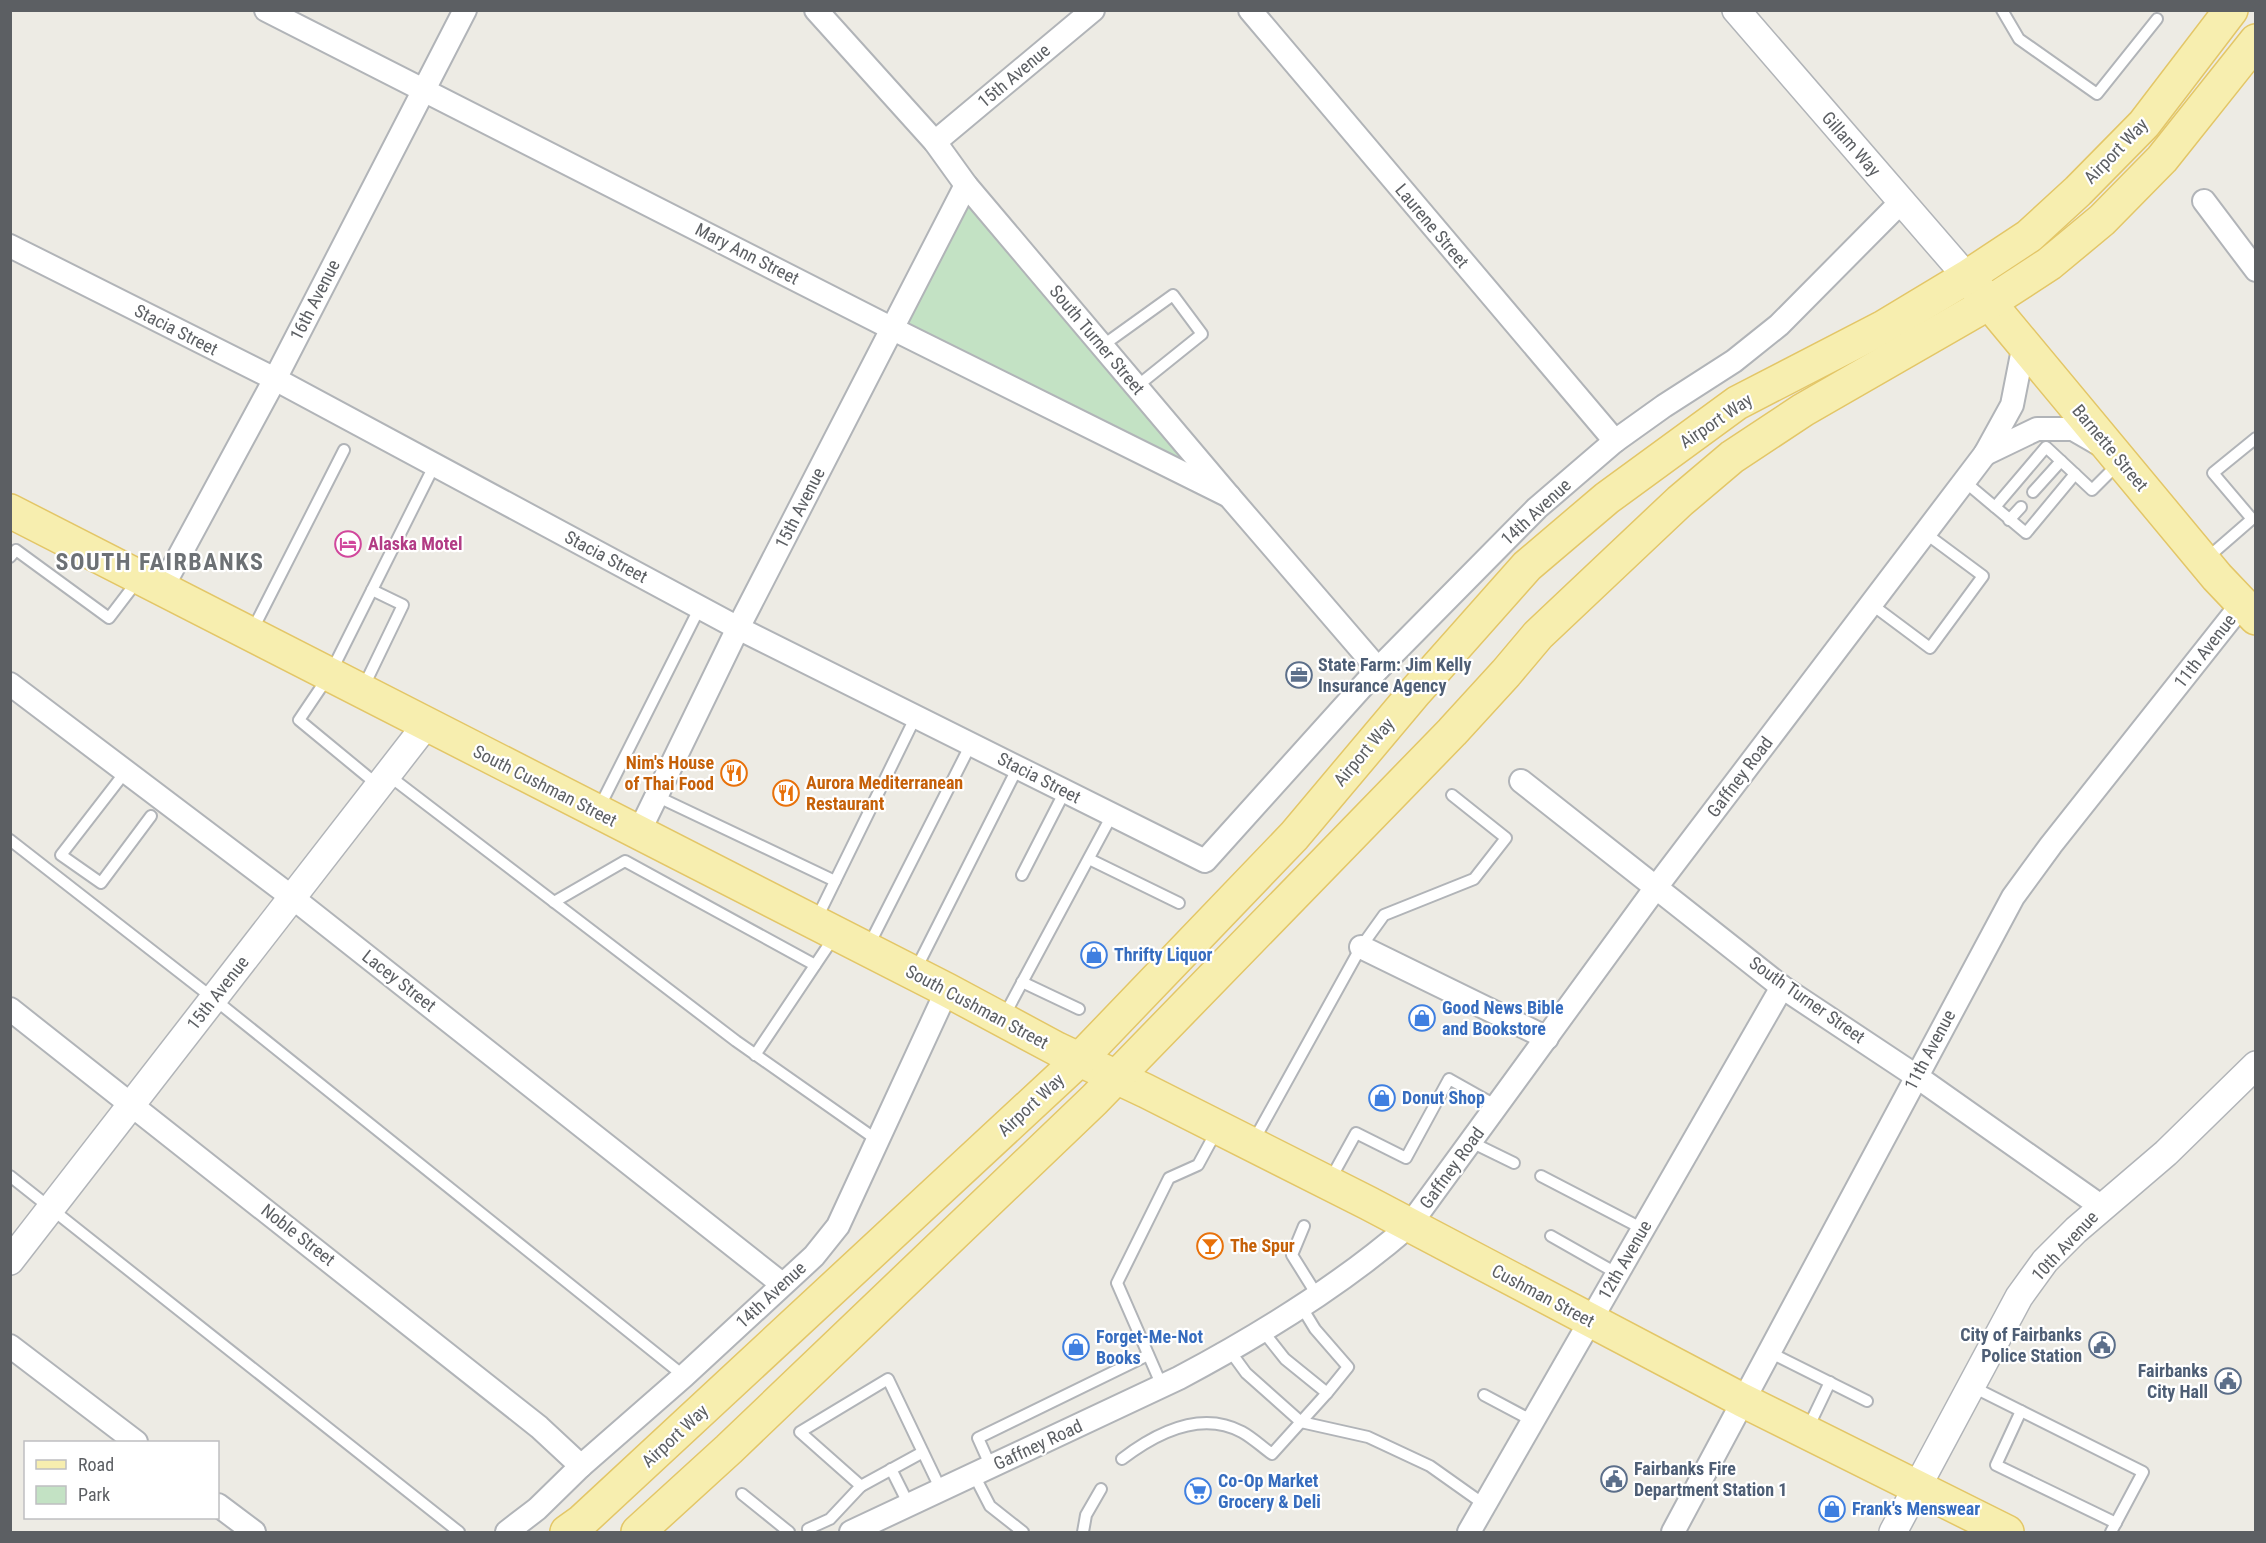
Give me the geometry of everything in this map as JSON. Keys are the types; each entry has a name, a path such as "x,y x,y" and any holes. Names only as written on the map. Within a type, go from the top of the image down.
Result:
{"main road":[{"name":"Airport Way","path":"579,1529 1080,1060 1294,836 1416,691 1527,566 1607,498 1737,403 1884,327 2029,236 2144,124 2231,10"},
{"name":"Airport Way","path":"638,1533 729,1449 1117,1077 1452,732 1538,635 1680,501 1732,457 1803,410 1989,303 2049,264 2102,220 2162,159 2256,41"},
{"name":"Barnette Street","path":"1967,277 2204,561 2249,611"},
{"name":"South Cushman Street","path":"10,512 330,674 597,813 632,847 825,929 1080,1060"},
{"name":"Cushman Street","path":"1080,1060 1328,1183 1742,1401 1917,1486 1994,1530"}],"street":[{"name":"Mary Ann Street","path":"266,10 893,329 1228,496"},
{"name":"16th Avenue","path":"151,583 274,379 465,10"},
{"name":"South Turner Street","path":"816,10 935,142 966,185 1228,496 1378,669"},
{"name":"15th Avenue","path":"935,142 1093,10"},
{"name":"Laurene Street","path":"1250,10 1615,441"},
{"name":"Gillam Way","path":"1736,10 1967,277"},
{"name":"15th Avenue","path":"632,847 738,628 966,185"},
{"path":"2204,201 2256,270"},
{"name":"14th Avenue","path":"1205,861 1378,669 1537,508 1615,441 1734,361 1779,325 1901,202"},
{"name":"Stacia Street","path":"10,246 274,379 738,628 1205,861"},
{"name":"Gaffney Road","path":"851,1533 1230,1351 1309,1300 1387,1245 1409,1226 1657,886 1985,454 2012,405 2024,345"},
{"name":"Gaffney Road","path":"1985,454 2037,429 2050,428 2073,429 2118,458"},
{"name":"11th Avenue","path":"1673,1533 2013,897 2051,845 2249,611"},
{"name":"Lacey Street","path":"10,684 293,898 782,1284"},
{"name":"15th Avenue","path":"10,1261 426,725"},
{"name":"South Turner Street","path":"1521,781 1657,886 1782,987 1916,1076 2102,1207"},
{"path":"1361,946 1547,1038"},
{"name":"12th Avenue","path":"1469,1533 1782,987"},
{"name":"14th Avenue","path":"507,1533 537,1509 581,1466 684,1376 814,1256 837,1226 947,990"},
{"name":"Noble Street","path":"10,1009 539,1426 581,1466"},
{"name":"10th Avenue","path":"1893,1533 2019,1297 2045,1262 2102,1207 2166,1153 2256,1065"},
{"path":"10,1346 133,1441"},
{"path":"219,1505 254,1533"}],"lane":[{"path":"2002,10 2019,39 2097,94 2157,19"},
{"path":"1102,346 1173,295 1202,334 1136,387"},
{"path":"2204,561 2254,517 2213,473 2256,438"},
{"path":"1995,507 2046,447 2092,490 2118,458"},
{"path":"250,634 344,450"},
{"path":"2033,492 2061,461"},
{"path":"435,464 330,674 299,720 554,902 755,1054 877,1140"},
{"path":"1964,482 2026,533 2075,474"},
{"path":"2009,520 2021,507"},
{"path":"1871,604 1930,648 1983,576 1925,533"},
{"path":"10,557 16,550 109,618 151,583"},
{"path":"361,691 403,605 372,590"},
{"path":"597,813 700,608"},
{"path":"755,1054 815,965 835,881 915,716"},
{"path":"867,950 971,744"},
{"path":"914,973 1018,767"},
{"path":"126,771 61,855 101,883 151,816"},
{"path":"1022,875 1065,791"},
{"path":"1252,1144 1361,946 1384,915 1474,879 1506,838 1452,795"},
{"path":"656,796 835,881"},
{"path":"1002,1020 1112,815"},
{"path":"10,840 214,999 684,1376"},
{"path":"554,902 632,847 815,965"},
{"path":"1089,859 1179,903"},
{"path":"1022,982 1078,1009"},
{"path":"1328,1183 1356,1133 1406,1158 1449,1079 1497,1106"},
{"path":"1161,1386 1117,1282 1169,1178 1198,1165 1219,1127"},
{"path":"1471,1142 1514,1163"},
{"path":"10,1176 459,1533"},
{"path":"1541,1176 1643,1229"},
{"path":"1122,1459 1143,1443 1167,1431 1192,1424 1218,1424 1242,1432 1272,1454 1348,1367 1315,1329 1309,1300 1292,1255 1304,1226"},
{"path":"1551,1236 1618,1274"},
{"path":"1262,1330 1285,1359 1327,1393"},
{"path":"1230,1351 1246,1373 1301,1422 1368,1437 1430,1466 1485,1505"},
{"path":"1768,1352 1867,1401"},
{"path":"1023,1533 990,1506 978,1438 1148,1355"},
{"path":"861,1486 800,1432 888,1379 941,1490"},
{"path":"1806,1432 1830,1382"},
{"path":"1971,1386 2021,1411 2143,1472 2113,1528 1995,1465 2021,1411"},
{"path":"1484,1395 1533,1421"},
{"path":"805,1531 830,1519 861,1486 923,1452"},
{"path":"891,1469 909,1505"},
{"path":"1083,1533 1086,1515 1101,1489"},
{"path":"742,1494 789,1533"}],"green space":[{"path":"966,185 1229,496 893,329"}],"place":[{"name":"Alaska Motel","path":"348,544"},
{"name":"State Farm: Jim Kelly Insurance Agency","path":"1299,675"},
{"name":"Nim's House of Thai Food","path":"734,773"},
{"name":"Aurora Mediterranean Restaurant","path":"786,793"},
{"name":"Thrifty Liquor","path":"1094,955"},
{"name":"Good News Bible and Bookstore","path":"1422,1018"},
{"name":"Donut Shop","path":"1382,1098"},
{"name":"The Spur","path":"1210,1246"},
{"name":"City of Fairbanks Police Station","path":"2102,1345"},
{"name":"Forget-Me-Not Books","path":"1076,1347"},
{"name":"Fairbanks City Hall","path":"2228,1381"},
{"name":"Fairbanks Fire Department Station 1","path":"1614,1479"},
{"name":"Co-Op Market Grocery & Deli","path":"1198,1491"},
{"name":"Frank's Menswear","path":"1832,1509"}],"district":[{"name":"SOUTH FAIRBANKS","path":"160,562"}]}
